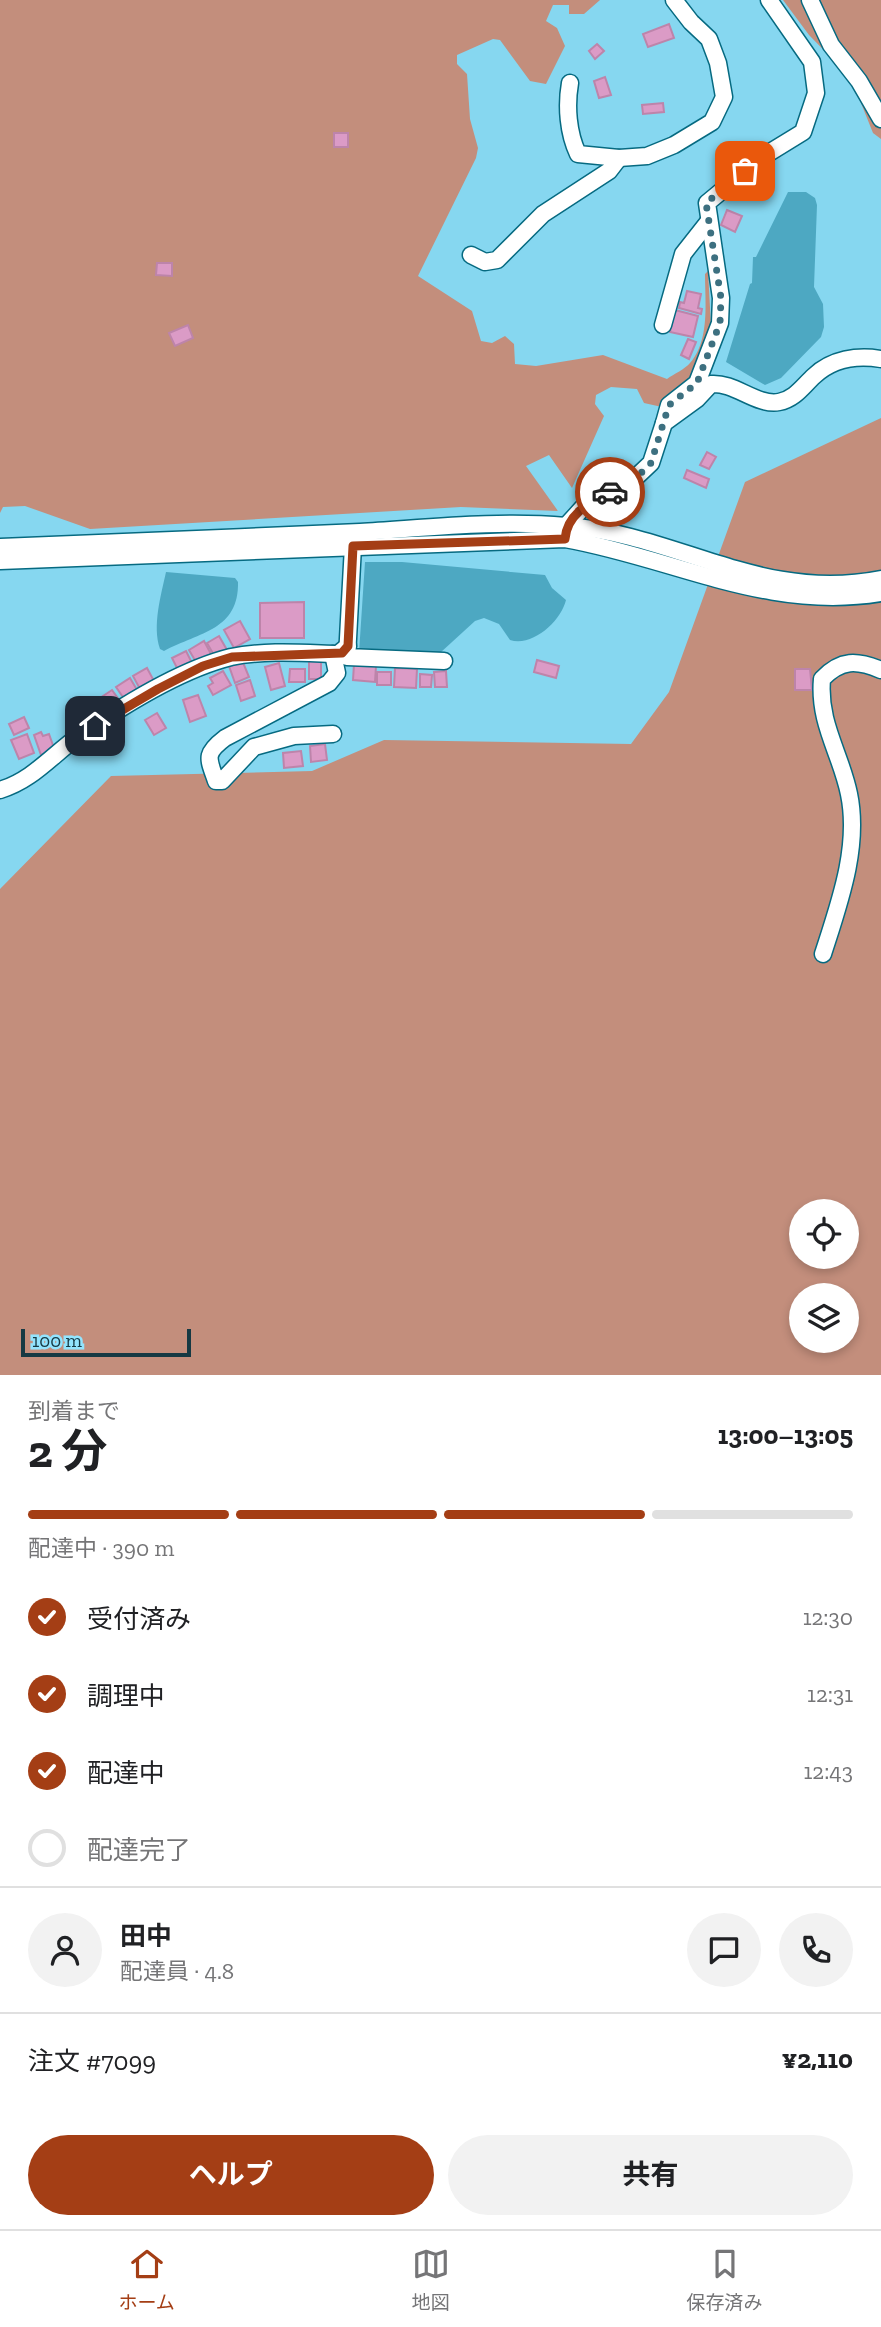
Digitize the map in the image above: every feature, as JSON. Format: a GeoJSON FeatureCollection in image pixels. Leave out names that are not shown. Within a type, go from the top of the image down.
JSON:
{"type":"FeatureCollection","features":[{"type":"Feature","properties":{"kind":"street"},"geometry":{"type":"LineString","coordinates":[[570,83],[567,99],[573,144],[578,154],[619,158],[647,156],[674,145],[712,122],[724,97],[718,63],[709,39],[674,0]]}},
{"type":"Feature","properties":{"kind":"street"},"geometry":{"type":"LineString","coordinates":[[565,532],[586,504],[634,480],[651,463],[669,405],[697,383],[720,323],[721,298],[706,203],[764,156],[803,132],[816,93],[812,62],[769,0]]}},
{"type":"Feature","properties":{"kind":"street"},"geometry":{"type":"LineString","coordinates":[[810,0],[831,45],[859,81],[881,119]]}},
{"type":"Feature","properties":{"kind":"street"},"geometry":{"type":"LineString","coordinates":[[471,254],[485,262],[497,260],[543,214],[609,171],[619,158]]}},
{"type":"Feature","properties":{"kind":"street"},"geometry":{"type":"LineString","coordinates":[[663,325],[683,254],[709,221]]}},
{"type":"Feature","properties":{"kind":"street"},"geometry":{"type":"LineString","coordinates":[[664,423],[697,399],[711,384],[725,383],[757,398],[778,402],[794,397],[817,374],[839,361],[862,356],[881,359]]}},
{"type":"Feature","properties":{"kind":"street"},"geometry":{"type":"LineString","coordinates":[[0,548],[468,526],[630,537],[763,578],[834,584],[881,579]]}},
{"type":"Feature","properties":{"kind":"street"},"geometry":{"type":"LineString","coordinates":[[0,561],[353,546],[565,532],[759,591],[836,598],[881,593]]}},
{"type":"Feature","properties":{"kind":"street"},"geometry":{"type":"LineString","coordinates":[[353,546],[347,657],[444,661]]}},
{"type":"Feature","properties":{"kind":"street"},"geometry":{"type":"LineString","coordinates":[[0,790],[33,776],[75,739],[114,712],[203,666],[232,657],[303,652],[342,653],[348,646]]}},
{"type":"Feature","properties":{"kind":"street"},"geometry":{"type":"LineString","coordinates":[[333,654],[337,673],[329,683],[225,738],[211,748],[210,762],[216,781],[222,781],[254,747],[294,736],[333,734]]}},
{"type":"Feature","properties":{"kind":"street"},"geometry":{"type":"LineString","coordinates":[[823,954],[850,855],[851,818],[849,794],[828,735],[821,692],[822,679],[845,662],[862,662],[881,670]]}},
{"type":"Feature","properties":{"kind":"shaded area"},"geometry":{"type":"Polygon","coordinates":[[[0,0],[600,0],[584,14],[569,14],[569,5],[553,5],[546,21],[557,28],[565,46],[546,84],[530,81],[500,40],[493,39],[457,55],[457,64],[467,74],[470,119],[478,148],[476,158],[418,276],[472,311],[481,341],[492,343],[505,336],[514,344],[515,364],[536,366],[603,355],[667,379],[690,363],[701,343],[706,308],[705,274],[708,271],[711,326],[694,372],[662,407],[644,403],[637,389],[611,387],[596,395],[595,404],[604,416],[572,488],[549,455],[526,466],[558,511],[461,507],[90,529],[25,506],[3,507],[0,513],[0,0]]]}},
{"type":"Feature","properties":{"kind":"shaded area"},"geometry":{"type":"Polygon","coordinates":[[[783,0],[881,0],[881,139],[873,133],[851,78],[809,35],[783,0]]]}},
{"type":"Feature","properties":{"kind":"shaded area"},"geometry":{"type":"Polygon","coordinates":[[[881,418],[881,1375],[0,1375],[0,889],[111,776],[312,771],[384,740],[631,744],[669,692],[745,482],[881,418]]]}},
{"type":"Feature","properties":{"kind":"water"},"geometry":{"type":"Polygon","coordinates":[[[788,192],[806,192],[815,198],[817,205],[814,287],[823,304],[824,327],[821,337],[781,378],[765,385],[726,362],[752,283],[753,257],[756,257],[788,192]]]}},
{"type":"Feature","properties":{"kind":"water"},"geometry":{"type":"Polygon","coordinates":[[[365,562],[402,562],[545,575],[552,588],[566,600],[552,624],[528,640],[510,640],[499,624],[484,618],[475,621],[440,653],[359,653],[365,562]]]}},
{"type":"Feature","properties":{"kind":"water"},"geometry":{"type":"Polygon","coordinates":[[[166,572],[235,578],[238,582],[237,598],[225,620],[164,651],[160,649],[157,621],[166,572]]]}},
{"type":"Feature","properties":{"kind":"building"},"geometry":{"type":"Polygon","coordinates":[[[669,24],[674,38],[648,47],[643,34],[669,24]]]}},
{"type":"Feature","properties":{"kind":"building"},"geometry":{"type":"Polygon","coordinates":[[[597,44],[604,51],[595,59],[589,51],[597,44]]]}},
{"type":"Feature","properties":{"kind":"building"},"geometry":{"type":"Polygon","coordinates":[[[605,77],[611,95],[599,98],[594,81],[605,77]]]}},
{"type":"Feature","properties":{"kind":"building"},"geometry":{"type":"Polygon","coordinates":[[[663,103],[664,112],[643,114],[642,105],[663,103]]]}},
{"type":"Feature","properties":{"kind":"building"},"geometry":{"type":"Polygon","coordinates":[[[334,133],[348,133],[348,147],[334,147],[334,133]]]}},
{"type":"Feature","properties":{"kind":"building"},"geometry":{"type":"Polygon","coordinates":[[[727,210],[742,216],[735,232],[721,225],[727,210]]]}},
{"type":"Feature","properties":{"kind":"building"},"geometry":{"type":"Polygon","coordinates":[[[157,263],[172,263],[172,276],[156,275],[157,263]]]}},
{"type":"Feature","properties":{"kind":"building"},"geometry":{"type":"Polygon","coordinates":[[[687,291],[701,294],[698,308],[702,309],[701,314],[679,308],[680,302],[684,303],[687,291]]]}},
{"type":"Feature","properties":{"kind":"building"},"geometry":{"type":"Polygon","coordinates":[[[675,310],[698,316],[693,337],[670,332],[675,310]]]}},
{"type":"Feature","properties":{"kind":"building"},"geometry":{"type":"Polygon","coordinates":[[[188,325],[193,338],[175,346],[169,333],[188,325]]]}},
{"type":"Feature","properties":{"kind":"building"},"geometry":{"type":"Polygon","coordinates":[[[688,339],[696,342],[689,359],[681,355],[688,339]]]}},
{"type":"Feature","properties":{"kind":"building"},"geometry":{"type":"Polygon","coordinates":[[[707,452],[716,457],[709,469],[700,465],[707,452]]]}},
{"type":"Feature","properties":{"kind":"building"},"geometry":{"type":"Polygon","coordinates":[[[609,463],[614,472],[604,477],[599,468],[609,463]]]}},
{"type":"Feature","properties":{"kind":"building"},"geometry":{"type":"Polygon","coordinates":[[[687,470],[709,479],[706,488],[684,478],[687,470]]]}},
{"type":"Feature","properties":{"kind":"building"},"geometry":{"type":"Polygon","coordinates":[[[304,602],[304,638],[260,638],[260,603],[304,602]]]}},
{"type":"Feature","properties":{"kind":"building"},"geometry":{"type":"Polygon","coordinates":[[[240,621],[250,639],[234,648],[224,630],[240,621]]]}},
{"type":"Feature","properties":{"kind":"building"},"geometry":{"type":"Polygon","coordinates":[[[219,636],[227,650],[215,657],[207,643],[219,636]]]}},
{"type":"Feature","properties":{"kind":"building"},"geometry":{"type":"Polygon","coordinates":[[[204,641],[211,654],[196,662],[189,650],[204,641]]]}},
{"type":"Feature","properties":{"kind":"building"},"geometry":{"type":"Polygon","coordinates":[[[186,651],[193,665],[179,672],[172,658],[186,651]]]}},
{"type":"Feature","properties":{"kind":"building"},"geometry":{"type":"Polygon","coordinates":[[[309,659],[321,659],[321,679],[309,679],[309,659]]]}},
{"type":"Feature","properties":{"kind":"building"},"geometry":{"type":"Polygon","coordinates":[[[242,660],[249,677],[235,683],[229,666],[242,660]]]}},
{"type":"Feature","properties":{"kind":"building"},"geometry":{"type":"Polygon","coordinates":[[[537,660],[559,666],[556,678],[534,672],[537,660]]]}},
{"type":"Feature","properties":{"kind":"building"},"geometry":{"type":"Polygon","coordinates":[[[279,663],[285,686],[271,690],[265,667],[279,663]]]}},
{"type":"Feature","properties":{"kind":"building"},"geometry":{"type":"Polygon","coordinates":[[[354,664],[376,666],[375,682],[353,680],[354,664]]]}},
{"type":"Feature","properties":{"kind":"building"},"geometry":{"type":"Polygon","coordinates":[[[147,668],[154,681],[140,689],[133,676],[147,668]]]}},
{"type":"Feature","properties":{"kind":"building"},"geometry":{"type":"Polygon","coordinates":[[[395,668],[417,669],[416,688],[394,687],[395,668]]]}},
{"type":"Feature","properties":{"kind":"building"},"geometry":{"type":"Polygon","coordinates":[[[290,669],[305,669],[305,682],[289,682],[290,669]]]}},
{"type":"Feature","properties":{"kind":"building"},"geometry":{"type":"Polygon","coordinates":[[[795,669],[810,669],[812,690],[795,690],[795,669]]]}},
{"type":"Feature","properties":{"kind":"building"},"geometry":{"type":"Polygon","coordinates":[[[223,671],[231,685],[213,695],[208,686],[213,683],[210,678],[223,671]]]}},
{"type":"Feature","properties":{"kind":"building"},"geometry":{"type":"Polygon","coordinates":[[[446,671],[447,687],[435,687],[434,672],[446,671]]]}},
{"type":"Feature","properties":{"kind":"building"},"geometry":{"type":"Polygon","coordinates":[[[377,672],[391,672],[391,685],[377,685],[377,672]]]}},
{"type":"Feature","properties":{"kind":"building"},"geometry":{"type":"Polygon","coordinates":[[[420,674],[432,675],[431,687],[420,687],[420,674]]]}},
{"type":"Feature","properties":{"kind":"building"},"geometry":{"type":"Polygon","coordinates":[[[130,678],[140,695],[127,703],[116,687],[130,678]]]}},
{"type":"Feature","properties":{"kind":"building"},"geometry":{"type":"Polygon","coordinates":[[[250,680],[255,696],[241,701],[236,685],[250,680]]]}},
{"type":"Feature","properties":{"kind":"building"},"geometry":{"type":"Polygon","coordinates":[[[112,690],[122,704],[110,713],[100,698],[112,690]]]}},
{"type":"Feature","properties":{"kind":"building"},"geometry":{"type":"Polygon","coordinates":[[[198,695],[206,716],[190,722],[183,700],[198,695]]]}},
{"type":"Feature","properties":{"kind":"building"},"geometry":{"type":"Polygon","coordinates":[[[98,703],[107,715],[95,723],[87,710],[98,703]]]}},
{"type":"Feature","properties":{"kind":"building"},"geometry":{"type":"Polygon","coordinates":[[[157,713],[166,728],[154,735],[145,720],[157,713]]]}},
{"type":"Feature","properties":{"kind":"building"},"geometry":{"type":"Polygon","coordinates":[[[24,717],[29,728],[14,735],[9,724],[24,717]]]}},
{"type":"Feature","properties":{"kind":"building"},"geometry":{"type":"Polygon","coordinates":[[[41,732],[43,736],[49,734],[55,751],[41,755],[34,735],[41,732]]]}},
{"type":"Feature","properties":{"kind":"building"},"geometry":{"type":"Polygon","coordinates":[[[27,734],[34,753],[19,759],[11,740],[27,734]]]}},
{"type":"Feature","properties":{"kind":"building"},"geometry":{"type":"Polygon","coordinates":[[[325,744],[327,760],[311,762],[310,746],[325,744]]]}},
{"type":"Feature","properties":{"kind":"building"},"geometry":{"type":"Polygon","coordinates":[[[301,751],[303,766],[284,768],[283,753],[301,751]]]}},
{"type":"Feature","properties":{"kind":"way so far"},"geometry":{"type":"LineString","coordinates":[[610,492],[634,480],[651,463],[669,405],[697,383],[720,323],[721,298],[706,203],[745,171]]}},
{"type":"Feature","properties":{"kind":"route"},"geometry":{"type":"LineString","coordinates":[[95,726],[114,712],[203,666],[232,657],[303,652],[342,653],[348,646],[353,546],[565,539],[566,526],[586,504],[610,492]]}}]}
